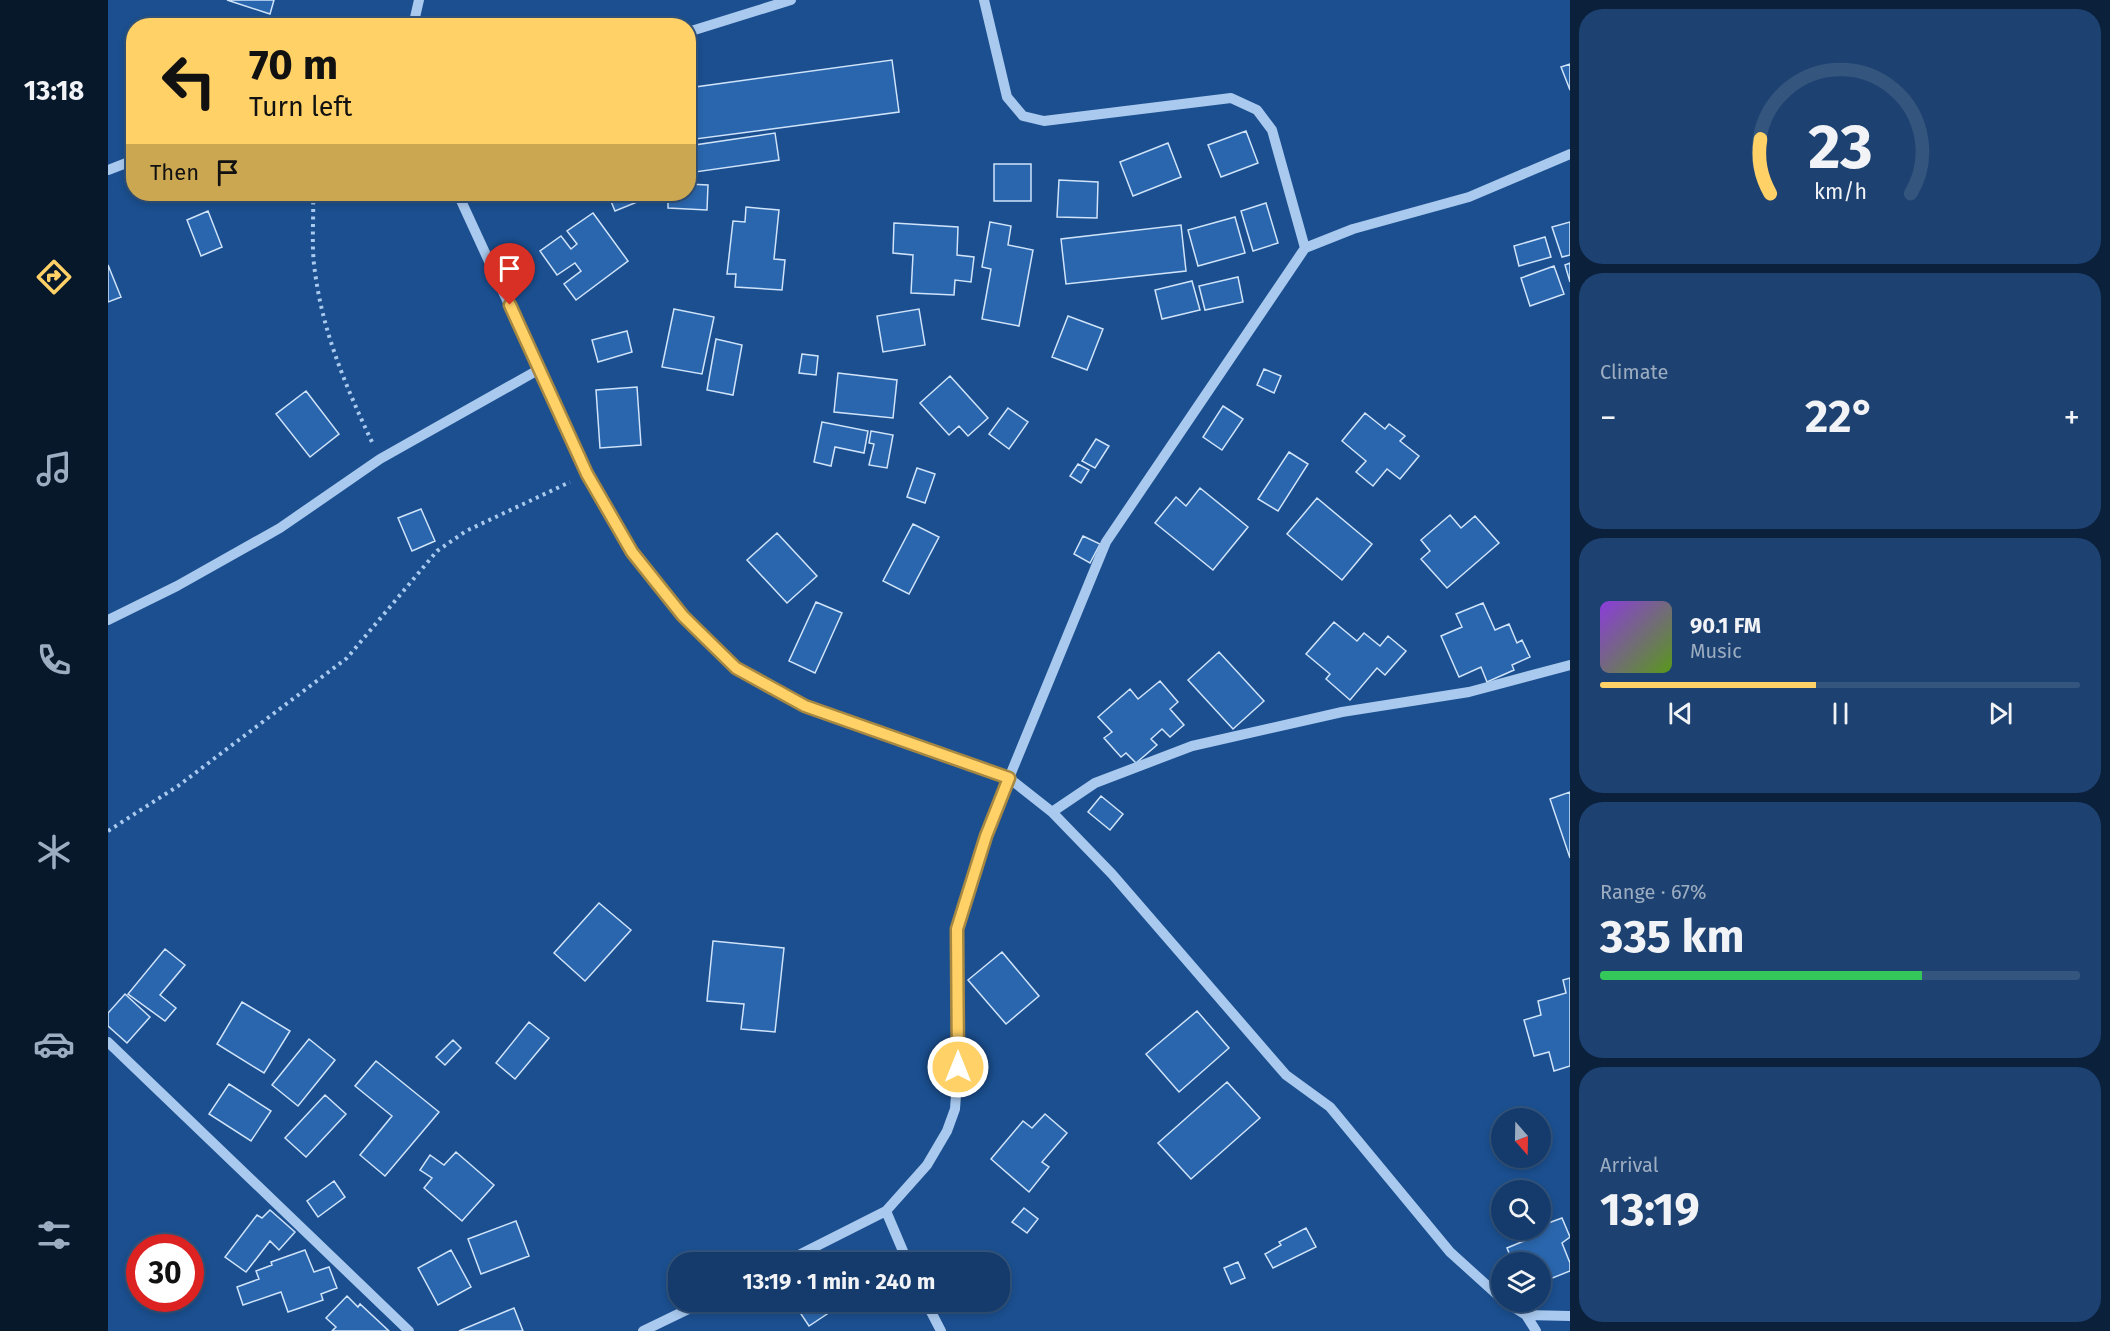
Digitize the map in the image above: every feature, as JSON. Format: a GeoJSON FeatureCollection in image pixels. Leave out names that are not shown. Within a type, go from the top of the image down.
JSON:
{"type":"FeatureCollection","features":[{"type":"Feature","properties":{"kind":"street"},"geometry":{"type":"LineString","coordinates":[[415,18],[419,0]]}},
{"type":"Feature","properties":{"kind":"street"},"geometry":{"type":"LineString","coordinates":[[696,30],[791,0]]}},
{"type":"Feature","properties":{"kind":"street"},"geometry":{"type":"LineString","coordinates":[[984,0],[1007,97],[1023,116],[1044,121],[1231,98],[1257,110],[1272,130],[1305,248]]}},
{"type":"Feature","properties":{"kind":"street"},"geometry":{"type":"LineString","coordinates":[[804,1252],[886,1210],[927,1165],[947,1131],[955,1109],[958,1067],[957,929],[986,836],[1009,778],[1106,542],[1305,248],[1353,229],[1469,197],[1570,154]]}},
{"type":"Feature","properties":{"kind":"street"},"geometry":{"type":"LineString","coordinates":[[108,170],[126,163]]}},
{"type":"Feature","properties":{"kind":"street"},"geometry":{"type":"LineString","coordinates":[[461,201],[587,474],[632,552],[683,616],[736,668],[805,706],[1009,778],[1052,812],[1112,874],[1286,1075],[1330,1107],[1450,1252],[1491,1289]]}},
{"type":"Feature","properties":{"kind":"street"},"geometry":{"type":"LineString","coordinates":[[108,620],[177,586],[280,528],[380,459],[538,369]]}},
{"type":"Feature","properties":{"kind":"street"},"geometry":{"type":"LineString","coordinates":[[1052,812],[1095,783],[1192,746],[1342,712],[1469,692],[1570,665]]}},
{"type":"Feature","properties":{"kind":"street"},"geometry":{"type":"LineString","coordinates":[[108,1042],[409,1331]]}},
{"type":"Feature","properties":{"kind":"street"},"geometry":{"type":"LineString","coordinates":[[886,1210],[903,1252]]}},
{"type":"Feature","properties":{"kind":"street"},"geometry":{"type":"LineString","coordinates":[[643,1331],[682,1312]]}},
{"type":"Feature","properties":{"kind":"street"},"geometry":{"type":"LineString","coordinates":[[931,1312],[941,1331]]}},
{"type":"Feature","properties":{"kind":"street"},"geometry":{"type":"LineString","coordinates":[[1521,1312],[1526,1315],[1536,1331]]}},
{"type":"Feature","properties":{"kind":"street"},"geometry":{"type":"LineString","coordinates":[[1526,1315],[1570,1316]]}},
{"type":"Feature","properties":{"kind":"path"},"geometry":{"type":"LineString","coordinates":[[314,201],[314,270],[334,356],[380,459]]}},
{"type":"Feature","properties":{"kind":"path"},"geometry":{"type":"LineString","coordinates":[[108,831],[178,786],[347,658],[437,551],[466,531],[587,474]]}},
{"type":"Feature","properties":{"kind":"building"},"geometry":{"type":"Polygon","coordinates":[[[227,0],[274,0],[270,14],[227,0]]]}},
{"type":"Feature","properties":{"kind":"building"},"geometry":{"type":"Polygon","coordinates":[[[892,60],[899,112],[696,139],[696,87],[892,60]]]}},
{"type":"Feature","properties":{"kind":"building"},"geometry":{"type":"Polygon","coordinates":[[[1570,64],[1570,90],[1561,67],[1570,64]]]}},
{"type":"Feature","properties":{"kind":"building"},"geometry":{"type":"Polygon","coordinates":[[[1246,131],[1258,163],[1221,177],[1208,145],[1246,131]]]}},
{"type":"Feature","properties":{"kind":"building"},"geometry":{"type":"Polygon","coordinates":[[[775,133],[779,160],[696,172],[696,145],[775,133]]]}},
{"type":"Feature","properties":{"kind":"building"},"geometry":{"type":"Polygon","coordinates":[[[1168,143],[1181,177],[1133,196],[1120,162],[1168,143]]]}},
{"type":"Feature","properties":{"kind":"building"},"geometry":{"type":"Polygon","coordinates":[[[994,164],[1031,164],[1031,201],[994,201],[994,164]]]}},
{"type":"Feature","properties":{"kind":"building"},"geometry":{"type":"Polygon","coordinates":[[[1059,180],[1098,182],[1097,218],[1057,217],[1059,180]]]}},
{"type":"Feature","properties":{"kind":"building"},"geometry":{"type":"Polygon","coordinates":[[[696,184],[708,185],[707,210],[668,208],[668,201],[696,201],[696,184]]]}},
{"type":"Feature","properties":{"kind":"building"},"geometry":{"type":"Polygon","coordinates":[[[611,201],[637,201],[637,202],[615,211],[611,201]]]}},
{"type":"Feature","properties":{"kind":"building"},"geometry":{"type":"Polygon","coordinates":[[[1266,203],[1278,243],[1253,251],[1241,211],[1266,203]]]}},
{"type":"Feature","properties":{"kind":"building"},"geometry":{"type":"Polygon","coordinates":[[[746,207],[779,210],[774,259],[785,260],[782,290],[735,287],[736,274],[727,274],[733,221],[745,222],[746,207]]]}},
{"type":"Feature","properties":{"kind":"building"},"geometry":{"type":"Polygon","coordinates":[[[208,211],[222,247],[201,256],[187,220],[208,211]]]}},
{"type":"Feature","properties":{"kind":"building"},"geometry":{"type":"Polygon","coordinates":[[[593,213],[628,261],[576,300],[564,284],[581,271],[575,263],[557,275],[540,251],[561,236],[571,249],[577,244],[567,231],[593,213]]]}},
{"type":"Feature","properties":{"kind":"building"},"geometry":{"type":"Polygon","coordinates":[[[1235,217],[1245,253],[1198,266],[1188,230],[1235,217]]]}},
{"type":"Feature","properties":{"kind":"building"},"geometry":{"type":"Polygon","coordinates":[[[990,222],[1011,226],[1008,245],[1033,250],[1019,326],[982,319],[991,269],[982,267],[990,222]]]}},
{"type":"Feature","properties":{"kind":"building"},"geometry":{"type":"Polygon","coordinates":[[[1570,222],[1570,255],[1562,257],[1552,227],[1570,222]]]}},
{"type":"Feature","properties":{"kind":"building"},"geometry":{"type":"Polygon","coordinates":[[[894,223],[958,227],[957,255],[974,257],[971,282],[955,280],[954,295],[911,293],[913,255],[893,253],[894,223]]]}},
{"type":"Feature","properties":{"kind":"building"},"geometry":{"type":"Polygon","coordinates":[[[1181,225],[1186,271],[1066,284],[1061,239],[1181,225]]]}},
{"type":"Feature","properties":{"kind":"building"},"geometry":{"type":"Polygon","coordinates":[[[1545,237],[1551,257],[1519,266],[1514,246],[1545,237]]]}},
{"type":"Feature","properties":{"kind":"building"},"geometry":{"type":"Polygon","coordinates":[[[1570,263],[1570,282],[1565,265],[1570,263]]]}},
{"type":"Feature","properties":{"kind":"building"},"geometry":{"type":"Polygon","coordinates":[[[108,265],[121,297],[108,302],[108,265]]]}},
{"type":"Feature","properties":{"kind":"building"},"geometry":{"type":"Polygon","coordinates":[[[1554,266],[1564,294],[1530,306],[1521,278],[1554,266]]]}},
{"type":"Feature","properties":{"kind":"building"},"geometry":{"type":"Polygon","coordinates":[[[1238,277],[1243,302],[1205,310],[1199,286],[1238,277]]]}},
{"type":"Feature","properties":{"kind":"building"},"geometry":{"type":"Polygon","coordinates":[[[1192,281],[1200,310],[1162,319],[1155,290],[1192,281]]]}},
{"type":"Feature","properties":{"kind":"building"},"geometry":{"type":"Polygon","coordinates":[[[674,309],[714,317],[702,374],[662,367],[674,309]]]}},
{"type":"Feature","properties":{"kind":"building"},"geometry":{"type":"Polygon","coordinates":[[[919,309],[925,345],[883,352],[877,316],[919,309]]]}},
{"type":"Feature","properties":{"kind":"building"},"geometry":{"type":"Polygon","coordinates":[[[1068,316],[1103,329],[1087,370],[1052,357],[1068,316]]]}},
{"type":"Feature","properties":{"kind":"building"},"geometry":{"type":"Polygon","coordinates":[[[627,331],[632,352],[598,362],[592,340],[627,331]]]}},
{"type":"Feature","properties":{"kind":"building"},"geometry":{"type":"Polygon","coordinates":[[[716,339],[742,345],[733,395],[707,390],[716,339]]]}},
{"type":"Feature","properties":{"kind":"building"},"geometry":{"type":"Polygon","coordinates":[[[802,354],[818,356],[816,375],[799,373],[802,354]]]}},
{"type":"Feature","properties":{"kind":"building"},"geometry":{"type":"Polygon","coordinates":[[[1264,369],[1281,376],[1274,393],[1257,385],[1264,369]]]}},
{"type":"Feature","properties":{"kind":"building"},"geometry":{"type":"Polygon","coordinates":[[[838,373],[897,380],[893,418],[834,412],[838,373]]]}},
{"type":"Feature","properties":{"kind":"building"},"geometry":{"type":"Polygon","coordinates":[[[950,376],[988,418],[968,436],[959,426],[949,435],[920,403],[950,376]]]}},
{"type":"Feature","properties":{"kind":"building"},"geometry":{"type":"Polygon","coordinates":[[[637,387],[641,445],[600,448],[596,390],[637,387]]]}},
{"type":"Feature","properties":{"kind":"building"},"geometry":{"type":"Polygon","coordinates":[[[306,391],[339,434],[310,457],[276,414],[306,391]]]}},
{"type":"Feature","properties":{"kind":"building"},"geometry":{"type":"Polygon","coordinates":[[[1223,406],[1243,419],[1222,450],[1203,437],[1223,406]]]}},
{"type":"Feature","properties":{"kind":"building"},"geometry":{"type":"Polygon","coordinates":[[[1008,408],[1028,422],[1009,449],[989,434],[1008,408]]]}},
{"type":"Feature","properties":{"kind":"building"},"geometry":{"type":"Polygon","coordinates":[[[1365,413],[1385,429],[1389,424],[1405,436],[1400,441],[1419,456],[1400,479],[1387,469],[1373,486],[1356,472],[1366,461],[1342,441],[1365,413]]]}},
{"type":"Feature","properties":{"kind":"building"},"geometry":{"type":"Polygon","coordinates":[[[822,422],[868,431],[864,453],[835,447],[831,466],[814,462],[822,422]]]}},
{"type":"Feature","properties":{"kind":"building"},"geometry":{"type":"Polygon","coordinates":[[[871,431],[893,435],[887,468],[869,465],[874,444],[869,443],[871,431]]]}},
{"type":"Feature","properties":{"kind":"building"},"geometry":{"type":"Polygon","coordinates":[[[1096,439],[1109,446],[1095,468],[1082,461],[1096,439]]]}},
{"type":"Feature","properties":{"kind":"building"},"geometry":{"type":"Polygon","coordinates":[[[1289,452],[1308,464],[1278,511],[1258,499],[1289,452]]]}},
{"type":"Feature","properties":{"kind":"building"},"geometry":{"type":"Polygon","coordinates":[[[1078,464],[1089,470],[1081,483],[1070,476],[1078,464]]]}},
{"type":"Feature","properties":{"kind":"building"},"geometry":{"type":"Polygon","coordinates":[[[917,468],[935,474],[925,503],[907,497],[917,468]]]}},
{"type":"Feature","properties":{"kind":"building"},"geometry":{"type":"Polygon","coordinates":[[[1200,488],[1248,527],[1213,570],[1155,523],[1176,497],[1186,506],[1200,488]]]}},
{"type":"Feature","properties":{"kind":"building"},"geometry":{"type":"Polygon","coordinates":[[[1317,498],[1372,544],[1342,580],[1287,534],[1317,498]]]}},
{"type":"Feature","properties":{"kind":"building"},"geometry":{"type":"Polygon","coordinates":[[[421,509],[435,541],[412,551],[398,518],[421,509]]]}},
{"type":"Feature","properties":{"kind":"building"},"geometry":{"type":"Polygon","coordinates":[[[1450,515],[1461,528],[1475,516],[1499,543],[1447,588],[1421,559],[1430,551],[1421,540],[1450,515]]]}},
{"type":"Feature","properties":{"kind":"building"},"geometry":{"type":"Polygon","coordinates":[[[913,524],[939,537],[909,594],[883,581],[913,524]]]}},
{"type":"Feature","properties":{"kind":"building"},"geometry":{"type":"Polygon","coordinates":[[[777,533],[817,576],[787,603],[747,560],[777,533]]]}},
{"type":"Feature","properties":{"kind":"building"},"geometry":{"type":"Polygon","coordinates":[[[1083,536],[1100,544],[1090,563],[1074,554],[1083,536]]]}},
{"type":"Feature","properties":{"kind":"building"},"geometry":{"type":"Polygon","coordinates":[[[816,602],[842,613],[815,673],[789,661],[816,602]]]}},
{"type":"Feature","properties":{"kind":"building"},"geometry":{"type":"Polygon","coordinates":[[[1483,603],[1495,630],[1509,624],[1517,643],[1522,640],[1530,657],[1512,665],[1514,670],[1487,682],[1481,667],[1459,677],[1441,636],[1462,627],[1456,614],[1483,603]]]}},
{"type":"Feature","properties":{"kind":"building"},"geometry":{"type":"Polygon","coordinates":[[[1334,622],[1357,641],[1364,633],[1380,646],[1388,636],[1406,651],[1385,675],[1377,668],[1350,700],[1326,679],[1330,674],[1306,654],[1334,622]]]}},
{"type":"Feature","properties":{"kind":"building"},"geometry":{"type":"Polygon","coordinates":[[[1219,652],[1264,701],[1233,729],[1188,680],[1219,652]]]}},
{"type":"Feature","properties":{"kind":"building"},"geometry":{"type":"Polygon","coordinates":[[[1160,681],[1178,702],[1170,709],[1184,725],[1170,737],[1162,729],[1151,739],[1157,745],[1136,763],[1126,753],[1121,757],[1104,738],[1112,732],[1098,717],[1130,689],[1138,699],[1160,681]]]}},
{"type":"Feature","properties":{"kind":"building"},"geometry":{"type":"Polygon","coordinates":[[[1570,792],[1570,858],[1550,799],[1570,792]]]}},
{"type":"Feature","properties":{"kind":"building"},"geometry":{"type":"Polygon","coordinates":[[[1101,796],[1123,814],[1110,830],[1088,812],[1101,796]]]}},
{"type":"Feature","properties":{"kind":"building"},"geometry":{"type":"Polygon","coordinates":[[[599,903],[631,930],[585,981],[554,953],[599,903]]]}},
{"type":"Feature","properties":{"kind":"building"},"geometry":{"type":"Polygon","coordinates":[[[713,941],[784,948],[775,1032],[741,1029],[744,1004],[707,1001],[713,941]]]}},
{"type":"Feature","properties":{"kind":"building"},"geometry":{"type":"Polygon","coordinates":[[[165,949],[185,965],[160,995],[176,1008],[165,1021],[128,994],[165,949]]]}},
{"type":"Feature","properties":{"kind":"building"},"geometry":{"type":"Polygon","coordinates":[[[1002,952],[1039,996],[1006,1024],[968,980],[1002,952]]]}},
{"type":"Feature","properties":{"kind":"building"},"geometry":{"type":"Polygon","coordinates":[[[1570,978],[1570,1066],[1554,1071],[1549,1052],[1534,1056],[1524,1020],[1541,1015],[1538,1001],[1566,993],[1563,980],[1570,978]]]}},
{"type":"Feature","properties":{"kind":"building"},"geometry":{"type":"Polygon","coordinates":[[[125,994],[150,1017],[127,1043],[108,1026],[108,1013],[125,994]]]}},
{"type":"Feature","properties":{"kind":"building"},"geometry":{"type":"Polygon","coordinates":[[[242,1002],[290,1031],[264,1073],[217,1044],[242,1002]]]}},
{"type":"Feature","properties":{"kind":"building"},"geometry":{"type":"Polygon","coordinates":[[[1197,1011],[1229,1048],[1179,1092],[1146,1054],[1197,1011]]]}},
{"type":"Feature","properties":{"kind":"building"},"geometry":{"type":"Polygon","coordinates":[[[529,1022],[549,1038],[515,1079],[496,1063],[529,1022]]]}},
{"type":"Feature","properties":{"kind":"building"},"geometry":{"type":"Polygon","coordinates":[[[309,1039],[335,1060],[298,1106],[272,1085],[309,1039]]]}},
{"type":"Feature","properties":{"kind":"building"},"geometry":{"type":"Polygon","coordinates":[[[453,1040],[461,1048],[445,1065],[436,1057],[453,1040]]]}},
{"type":"Feature","properties":{"kind":"building"},"geometry":{"type":"Polygon","coordinates":[[[376,1061],[439,1112],[385,1176],[360,1155],[392,1116],[355,1086],[376,1061]]]}},
{"type":"Feature","properties":{"kind":"building"},"geometry":{"type":"Polygon","coordinates":[[[1227,1082],[1260,1118],[1191,1179],[1158,1143],[1227,1082]]]}},
{"type":"Feature","properties":{"kind":"building"},"geometry":{"type":"Polygon","coordinates":[[[229,1084],[271,1111],[251,1141],[209,1114],[229,1084]]]}},
{"type":"Feature","properties":{"kind":"building"},"geometry":{"type":"Polygon","coordinates":[[[325,1095],[346,1114],[306,1157],[285,1138],[325,1095]]]}},
{"type":"Feature","properties":{"kind":"building"},"geometry":{"type":"Polygon","coordinates":[[[1045,1114],[1067,1133],[1042,1162],[1049,1167],[1029,1192],[991,1159],[1023,1121],[1032,1128],[1045,1114]]]}},
{"type":"Feature","properties":{"kind":"building"},"geometry":{"type":"Polygon","coordinates":[[[456,1152],[494,1185],[462,1221],[424,1188],[432,1178],[420,1170],[430,1155],[444,1165],[456,1152]]]}},
{"type":"Feature","properties":{"kind":"building"},"geometry":{"type":"Polygon","coordinates":[[[334,1181],[345,1197],[318,1217],[307,1201],[334,1181]]]}},
{"type":"Feature","properties":{"kind":"building"},"geometry":{"type":"Polygon","coordinates":[[[1024,1208],[1038,1219],[1027,1233],[1012,1222],[1024,1208]]]}},
{"type":"Feature","properties":{"kind":"building"},"geometry":{"type":"Polygon","coordinates":[[[270,1210],[295,1232],[279,1250],[270,1241],[246,1272],[225,1257],[257,1215],[262,1218],[270,1210]]]}},
{"type":"Feature","properties":{"kind":"building"},"geometry":{"type":"Polygon","coordinates":[[[1562,1218],[1570,1237],[1562,1243],[1570,1263],[1570,1271],[1551,1279],[1551,1252],[1509,1252],[1507,1248],[1526,1240],[1551,1240],[1551,1222],[1562,1218]]]}},
{"type":"Feature","properties":{"kind":"building"},"geometry":{"type":"Polygon","coordinates":[[[516,1221],[529,1256],[481,1274],[468,1239],[516,1221]]]}},
{"type":"Feature","properties":{"kind":"building"},"geometry":{"type":"Polygon","coordinates":[[[1306,1228],[1316,1247],[1273,1268],[1265,1254],[1281,1245],[1279,1242],[1306,1228]]]}},
{"type":"Feature","properties":{"kind":"building"},"geometry":{"type":"Polygon","coordinates":[[[305,1250],[314,1272],[329,1267],[337,1288],[321,1294],[323,1300],[288,1312],[281,1292],[243,1305],[237,1287],[259,1279],[256,1271],[272,1265],[271,1262],[305,1250]]]}},
{"type":"Feature","properties":{"kind":"building"},"geometry":{"type":"Polygon","coordinates":[[[451,1250],[471,1287],[438,1305],[418,1268],[451,1250]]]}},
{"type":"Feature","properties":{"kind":"building"},"geometry":{"type":"Polygon","coordinates":[[[1238,1262],[1245,1278],[1231,1284],[1224,1268],[1238,1262]]]}},
{"type":"Feature","properties":{"kind":"building"},"geometry":{"type":"Polygon","coordinates":[[[347,1296],[358,1307],[360,1304],[389,1331],[332,1331],[336,1327],[326,1318],[347,1296]]]}},
{"type":"Feature","properties":{"kind":"building"},"geometry":{"type":"Polygon","coordinates":[[[514,1308],[523,1331],[459,1331],[514,1308]]]}},
{"type":"Feature","properties":{"kind":"building"},"geometry":{"type":"Polygon","coordinates":[[[800,1312],[830,1312],[809,1326],[800,1312]]]}},
{"type":"Feature","properties":{"kind":"route"},"geometry":{"type":"LineString","coordinates":[[510,305],[587,474],[632,552],[683,616],[736,668],[805,706],[1009,778],[986,836],[957,929],[958,1067]]}}]}
